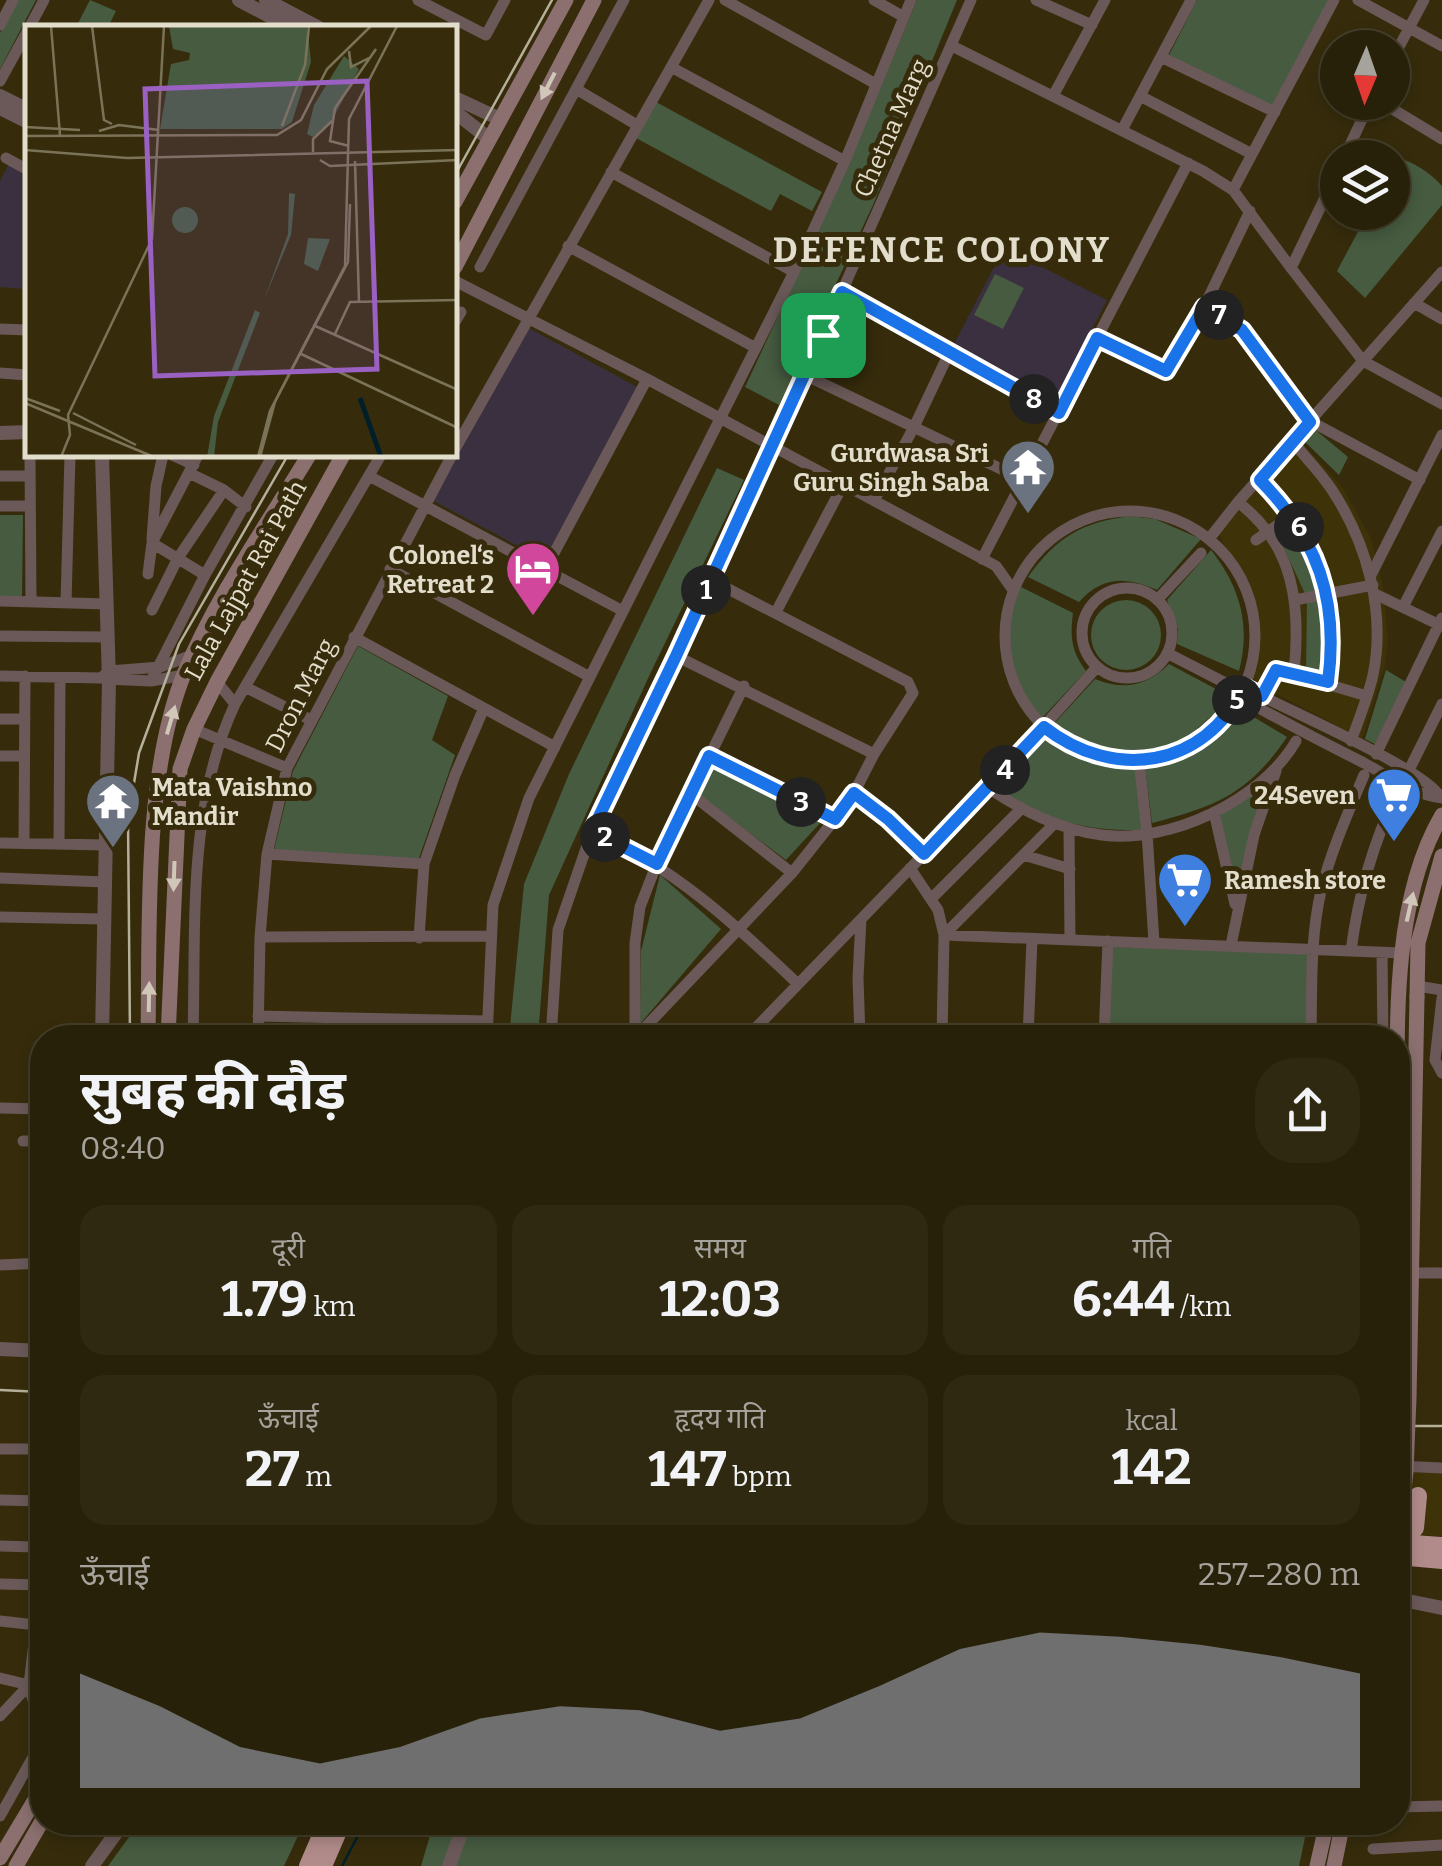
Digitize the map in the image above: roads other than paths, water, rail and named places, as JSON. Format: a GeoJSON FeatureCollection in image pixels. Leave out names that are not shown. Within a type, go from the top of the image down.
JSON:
{"type":"FeatureCollection","features":[{"type":"Feature","properties":{"kind":"highway"},"geometry":{"type":"LineString","coordinates":[[1414,1528],[1418,1496]]}},
{"type":"Feature","properties":{"kind":"highway"},"geometry":{"type":"LineString","coordinates":[[1410,1543],[1442,1546]]}},
{"type":"Feature","properties":{"kind":"highway"},"geometry":{"type":"LineString","coordinates":[[1410,1557],[1442,1560]]}},
{"type":"Feature","properties":{"kind":"highway"},"geometry":{"type":"LineString","coordinates":[[308,1866],[321,1835]]}},
{"type":"Feature","properties":{"kind":"highway"},"geometry":{"type":"LineString","coordinates":[[323,1866],[336,1835]]}},
{"type":"Feature","properties":{"kind":"main road"},"geometry":{"type":"LineString","coordinates":[[458,196],[566,0]]}},
{"type":"Feature","properties":{"kind":"main road"},"geometry":{"type":"LineString","coordinates":[[458,261],[594,0]]}},
{"type":"Feature","properties":{"kind":"main road","name":"Lala Lajpat Rai Path"},"geometry":{"type":"LineString","coordinates":[[148,1025],[156,786],[184,675],[230,586],[307,458]]}},
{"type":"Feature","properties":{"kind":"main road","name":"Lala Lajpat Rai Path"},"geometry":{"type":"LineString","coordinates":[[168,1025],[180,768],[217,682],[340,458]]}},
{"type":"Feature","properties":{"kind":"main road"},"geometry":{"type":"LineString","coordinates":[[1410,1382],[1411,993],[1400,953],[1415,885],[1442,815]]}},
{"type":"Feature","properties":{"kind":"main road"},"geometry":{"type":"LineString","coordinates":[[1409,1025],[1418,944],[1442,856]]}},
{"type":"Feature","properties":{"kind":"main road"},"geometry":{"type":"LineString","coordinates":[[0,1858],[30,1808]]}},
{"type":"Feature","properties":{"kind":"main road"},"geometry":{"type":"LineString","coordinates":[[16,1866],[34,1835]]}},
{"type":"Feature","properties":{"kind":"main road"},"geometry":{"type":"LineString","coordinates":[[1318,1866],[1324,1835]]}},
{"type":"Feature","properties":{"kind":"main road"},"geometry":{"type":"LineString","coordinates":[[1334,1866],[1340,1835]]}},
{"type":"Feature","properties":{"kind":"street"},"geometry":{"type":"LineString","coordinates":[[0,25],[13,0]]}},
{"type":"Feature","properties":{"kind":"street"},"geometry":{"type":"LineString","coordinates":[[30,25],[44,0]]}},
{"type":"Feature","properties":{"kind":"street"},"geometry":{"type":"LineString","coordinates":[[239,0],[286,25]]}},
{"type":"Feature","properties":{"kind":"street"},"geometry":{"type":"LineString","coordinates":[[266,0],[313,25]]}},
{"type":"Feature","properties":{"kind":"street"},"geometry":{"type":"LineString","coordinates":[[418,0],[486,34],[505,0]]}},
{"type":"Feature","properties":{"kind":"street"},"geometry":{"type":"LineString","coordinates":[[480,268],[624,0]]}},
{"type":"Feature","properties":{"kind":"street","name":"Dron Marg"},"geometry":{"type":"LineString","coordinates":[[458,445],[709,0]]}},
{"type":"Feature","properties":{"kind":"street"},"geometry":{"type":"LineString","coordinates":[[725,0],[876,84]]}},
{"type":"Feature","properties":{"kind":"street"},"geometry":{"type":"LineString","coordinates":[[874,0],[904,18]]}},
{"type":"Feature","properties":{"kind":"street"},"geometry":{"type":"LineString","coordinates":[[488,1025],[493,905],[530,798],[590,677],[604,640],[624,611],[794,272],[846,161],[911,0]]}},
{"type":"Feature","properties":{"kind":"street","name":"Chetna Marg"},"geometry":{"type":"LineString","coordinates":[[552,1025],[558,930],[592,831],[806,375],[971,0]]}},
{"type":"Feature","properties":{"kind":"street"},"geometry":{"type":"LineString","coordinates":[[1036,0],[1092,24]]}},
{"type":"Feature","properties":{"kind":"street"},"geometry":{"type":"LineString","coordinates":[[1053,96],[1105,0]]}},
{"type":"Feature","properties":{"kind":"street"},"geometry":{"type":"LineString","coordinates":[[1122,130],[1191,0]]}},
{"type":"Feature","properties":{"kind":"street"},"geometry":{"type":"LineString","coordinates":[[1234,190],[1334,0]]}},
{"type":"Feature","properties":{"kind":"street"},"geometry":{"type":"LineString","coordinates":[[1358,0],[1442,46]]}},
{"type":"Feature","properties":{"kind":"street"},"geometry":{"type":"LineString","coordinates":[[1409,28],[1424,0]]}},
{"type":"Feature","properties":{"kind":"street"},"geometry":{"type":"LineString","coordinates":[[0,80],[25,34]]}},
{"type":"Feature","properties":{"kind":"street"},"geometry":{"type":"LineString","coordinates":[[952,46],[1188,163],[1234,190],[1363,361],[1442,404]]}},
{"type":"Feature","properties":{"kind":"street"},"geometry":{"type":"LineString","coordinates":[[1161,56],[1275,112]]}},
{"type":"Feature","properties":{"kind":"street"},"geometry":{"type":"LineString","coordinates":[[671,67],[846,161]]}},
{"type":"Feature","properties":{"kind":"street"},"geometry":{"type":"LineString","coordinates":[[576,89],[637,124]]}},
{"type":"Feature","properties":{"kind":"street"},"geometry":{"type":"LineString","coordinates":[[0,96],[25,108]]}},
{"type":"Feature","properties":{"kind":"street"},"geometry":{"type":"LineString","coordinates":[[1140,96],[1252,154]]}},
{"type":"Feature","properties":{"kind":"street"},"geometry":{"type":"LineString","coordinates":[[458,105],[500,119]]}},
{"type":"Feature","properties":{"kind":"street"},"geometry":{"type":"LineString","coordinates":[[458,106],[488,138]]}},
{"type":"Feature","properties":{"kind":"street"},"geometry":{"type":"LineString","coordinates":[[0,108],[25,120]]}},
{"type":"Feature","properties":{"kind":"street"},"geometry":{"type":"LineString","coordinates":[[1410,120],[1442,139]]}},
{"type":"Feature","properties":{"kind":"street"},"geometry":{"type":"LineString","coordinates":[[6,158],[25,168]]}},
{"type":"Feature","properties":{"kind":"street"},"geometry":{"type":"LineString","coordinates":[[982,559],[1188,163]]}},
{"type":"Feature","properties":{"kind":"street"},"geometry":{"type":"LineString","coordinates":[[611,172],[794,272]]}},
{"type":"Feature","properties":{"kind":"street"},"geometry":{"type":"LineString","coordinates":[[1291,268],[1320,208]]}},
{"type":"Feature","properties":{"kind":"street"},"geometry":{"type":"LineString","coordinates":[[1097,338],[1166,371],[1204,307],[1250,211]]}},
{"type":"Feature","properties":{"kind":"street"},"geometry":{"type":"LineString","coordinates":[[568,246],[756,348]]}},
{"type":"Feature","properties":{"kind":"street"},"geometry":{"type":"LineString","coordinates":[[1209,539],[1442,272]]}},
{"type":"Feature","properties":{"kind":"street"},"geometry":{"type":"LineString","coordinates":[[458,282],[844,482],[996,566],[1013,590]]}},
{"type":"Feature","properties":{"kind":"street"},"geometry":{"type":"LineString","coordinates":[[842,292],[1059,413]]}},
{"type":"Feature","properties":{"kind":"street"},"geometry":{"type":"LineString","coordinates":[[1414,303],[1442,319]]}},
{"type":"Feature","properties":{"kind":"street"},"geometry":{"type":"LineString","coordinates":[[1204,307],[1242,330],[1310,422],[1420,480]]}},
{"type":"Feature","properties":{"kind":"street"},"geometry":{"type":"LineString","coordinates":[[0,329],[25,330]]}},
{"type":"Feature","properties":{"kind":"street"},"geometry":{"type":"LineString","coordinates":[[876,500],[950,351]]}},
{"type":"Feature","properties":{"kind":"street"},"geometry":{"type":"LineString","coordinates":[[0,373],[25,375]]}},
{"type":"Feature","properties":{"kind":"street"},"geometry":{"type":"LineString","coordinates":[[806,375],[1024,480]]}},
{"type":"Feature","properties":{"kind":"street"},"geometry":{"type":"LineString","coordinates":[[545,570],[646,378]]}},
{"type":"Feature","properties":{"kind":"street"},"geometry":{"type":"LineString","coordinates":[[1373,584],[1442,435]]}},
{"type":"Feature","properties":{"kind":"street"},"geometry":{"type":"LineString","coordinates":[[1292,442],[1333,490],[1373,584],[1376,650],[1367,696],[1352,741]]}},
{"type":"Feature","properties":{"kind":"street"},"geometry":{"type":"LineString","coordinates":[[30,458],[30,602]]}},
{"type":"Feature","properties":{"kind":"street"},"geometry":{"type":"LineString","coordinates":[[66,602],[70,458]]}},
{"type":"Feature","properties":{"kind":"street"},"geometry":{"type":"LineString","coordinates":[[102,458],[108,637],[102,1025]]}},
{"type":"Feature","properties":{"kind":"street"},"geometry":{"type":"LineString","coordinates":[[148,574],[162,458]]}},
{"type":"Feature","properties":{"kind":"street"},"geometry":{"type":"LineString","coordinates":[[151,681],[271,458]]}},
{"type":"Feature","properties":{"kind":"street"},"geometry":{"type":"LineString","coordinates":[[193,1025],[198,835],[218,740],[379,458]]}},
{"type":"Feature","properties":{"kind":"street","name":"Dron Marg"},"geometry":{"type":"LineString","coordinates":[[258,1025],[267,854],[287,768],[451,458]]}},
{"type":"Feature","properties":{"kind":"street"},"geometry":{"type":"LineString","coordinates":[[152,543],[194,464],[246,507]]}},
{"type":"Feature","properties":{"kind":"street"},"geometry":{"type":"LineString","coordinates":[[0,476],[30,476]]}},
{"type":"Feature","properties":{"kind":"street"},"geometry":{"type":"LineString","coordinates":[[369,476],[624,611]]}},
{"type":"Feature","properties":{"kind":"street"},"geometry":{"type":"LineString","coordinates":[[1260,480],[1292,514],[1318,564],[1328,595],[1328,682]]}},
{"type":"Feature","properties":{"kind":"street"},"geometry":{"type":"LineString","coordinates":[[776,612],[844,482]]}},
{"type":"Feature","properties":{"kind":"street"},"geometry":{"type":"LineString","coordinates":[[156,486],[176,496]]}},
{"type":"Feature","properties":{"kind":"street"},"geometry":{"type":"LineString","coordinates":[[152,610],[178,558],[224,490]]}},
{"type":"Feature","properties":{"kind":"street"},"geometry":{"type":"LineString","coordinates":[[1238,502],[1269,530],[1295,600],[1294,672]]}},
{"type":"Feature","properties":{"kind":"street"},"geometry":{"type":"LineString","coordinates":[[0,506],[30,506]]}},
{"type":"Feature","properties":{"kind":"street"},"geometry":{"type":"LineString","coordinates":[[1147,512],[1169,518],[1209,539],[1239,575],[1251,607],[1255,642],[1240,691],[1204,736],[1173,753],[1138,760],[1098,756],[1060,740],[1044,727],[1018,693],[1008,663],[1005,632],[1013,590],[1027,564],[1060,533],[1080,522],[1112,513],[1147,512]]}},
{"type":"Feature","properties":{"kind":"street"},"geometry":{"type":"LineString","coordinates":[[1256,540],[1292,514]]}},
{"type":"Feature","properties":{"kind":"street"},"geometry":{"type":"LineString","coordinates":[[1403,607],[1442,530]]}},
{"type":"Feature","properties":{"kind":"street"},"geometry":{"type":"LineString","coordinates":[[152,543],[206,575]]}},
{"type":"Feature","properties":{"kind":"street"},"geometry":{"type":"LineString","coordinates":[[1158,600],[1201,553]]}},
{"type":"Feature","properties":{"kind":"street"},"geometry":{"type":"LineString","coordinates":[[996,566],[1027,564]]}},
{"type":"Feature","properties":{"kind":"street"},"geometry":{"type":"LineString","coordinates":[[390,568],[590,677]]}},
{"type":"Feature","properties":{"kind":"street"},"geometry":{"type":"LineString","coordinates":[[647,1025],[740,929],[835,819],[912,693],[908,682],[710,580]]}},
{"type":"Feature","properties":{"kind":"street"},"geometry":{"type":"LineString","coordinates":[[1295,600],[1373,584]]}},
{"type":"Feature","properties":{"kind":"street"},"geometry":{"type":"LineString","coordinates":[[1373,584],[1403,607],[1441,623],[1376,754]]}},
{"type":"Feature","properties":{"kind":"street"},"geometry":{"type":"LineString","coordinates":[[1120,589],[1136,590],[1158,600],[1171,625],[1168,653],[1156,668],[1140,676],[1122,678],[1097,667],[1084,648],[1082,632],[1093,603],[1120,589]]}},
{"type":"Feature","properties":{"kind":"street"},"geometry":{"type":"LineString","coordinates":[[0,601],[107,604]]}},
{"type":"Feature","properties":{"kind":"street"},"geometry":{"type":"LineString","coordinates":[[0,636],[108,637]]}},
{"type":"Feature","properties":{"kind":"street"},"geometry":{"type":"LineString","coordinates":[[354,637],[555,747]]}},
{"type":"Feature","properties":{"kind":"street"},"geometry":{"type":"LineString","coordinates":[[1168,653],[1240,691],[1399,788],[1441,798]]}},
{"type":"Feature","properties":{"kind":"street"},"geometry":{"type":"LineString","coordinates":[[0,676],[106,676],[160,668],[195,654]]}},
{"type":"Feature","properties":{"kind":"street"},"geometry":{"type":"LineString","coordinates":[[676,656],[744,686],[874,754]]}},
{"type":"Feature","properties":{"kind":"street"},"geometry":{"type":"LineString","coordinates":[[759,1025],[988,788],[1097,667]]}},
{"type":"Feature","properties":{"kind":"street"},"geometry":{"type":"LineString","coordinates":[[1262,696],[1276,670],[1294,672],[1367,696]]}},
{"type":"Feature","properties":{"kind":"street"},"geometry":{"type":"LineString","coordinates":[[106,676],[151,681],[184,675]]}},
{"type":"Feature","properties":{"kind":"street"},"geometry":{"type":"LineString","coordinates":[[24,843],[25,676]]}},
{"type":"Feature","properties":{"kind":"street"},"geometry":{"type":"LineString","coordinates":[[60,679],[60,844]]}},
{"type":"Feature","properties":{"kind":"street"},"geometry":{"type":"LineString","coordinates":[[217,682],[236,704]]}},
{"type":"Feature","properties":{"kind":"street"},"geometry":{"type":"LineString","coordinates":[[635,1025],[640,907],[744,686]]}},
{"type":"Feature","properties":{"kind":"street"},"geometry":{"type":"LineString","coordinates":[[245,687],[312,720]]}},
{"type":"Feature","properties":{"kind":"street"},"geometry":{"type":"LineString","coordinates":[[274,702],[280,688]]}},
{"type":"Feature","properties":{"kind":"street"},"geometry":{"type":"LineString","coordinates":[[1240,691],[1262,696],[1352,741],[1436,789],[1441,798]]}},
{"type":"Feature","properties":{"kind":"street"},"geometry":{"type":"LineString","coordinates":[[1351,952],[1368,870],[1399,788],[1442,704]]}},
{"type":"Feature","properties":{"kind":"street"},"geometry":{"type":"LineString","coordinates":[[418,938],[424,864],[455,775],[484,708]]}},
{"type":"Feature","properties":{"kind":"street"},"geometry":{"type":"LineString","coordinates":[[0,719],[25,720]]}},
{"type":"Feature","properties":{"kind":"street"},"geometry":{"type":"LineString","coordinates":[[194,729],[287,768]]}},
{"type":"Feature","properties":{"kind":"street"},"geometry":{"type":"LineString","coordinates":[[988,788],[1021,809],[1069,828],[1106,836],[1147,833],[1214,812],[1244,795],[1277,767],[1296,741]]}},
{"type":"Feature","properties":{"kind":"street"},"geometry":{"type":"LineString","coordinates":[[0,756],[24,756]]}},
{"type":"Feature","properties":{"kind":"street"},"geometry":{"type":"LineString","coordinates":[[709,756],[835,819]]}},
{"type":"Feature","properties":{"kind":"street"},"geometry":{"type":"LineString","coordinates":[[1138,760],[1154,942]]}},
{"type":"Feature","properties":{"kind":"street"},"geometry":{"type":"LineString","coordinates":[[1231,946],[1254,835],[1277,767]]}},
{"type":"Feature","properties":{"kind":"street"},"geometry":{"type":"LineString","coordinates":[[1311,1025],[1321,892],[1364,774]]}},
{"type":"Feature","properties":{"kind":"street"},"geometry":{"type":"LineString","coordinates":[[854,793],[924,854]]}},
{"type":"Feature","properties":{"kind":"street"},"geometry":{"type":"LineString","coordinates":[[690,794],[792,872]]}},
{"type":"Feature","properties":{"kind":"street"},"geometry":{"type":"LineString","coordinates":[[931,899],[1021,809]]}},
{"type":"Feature","properties":{"kind":"street"},"geometry":{"type":"LineString","coordinates":[[1214,812],[1236,913]]}},
{"type":"Feature","properties":{"kind":"street"},"geometry":{"type":"LineString","coordinates":[[944,936],[1055,823]]}},
{"type":"Feature","properties":{"kind":"street"},"geometry":{"type":"LineString","coordinates":[[1069,828],[1070,940]]}},
{"type":"Feature","properties":{"kind":"street"},"geometry":{"type":"LineString","coordinates":[[592,831],[657,864],[740,929],[798,984]]}},
{"type":"Feature","properties":{"kind":"street"},"geometry":{"type":"LineString","coordinates":[[0,843],[107,845]]}},
{"type":"Feature","properties":{"kind":"street"},"geometry":{"type":"LineString","coordinates":[[267,854],[424,864]]}},
{"type":"Feature","properties":{"kind":"street"},"geometry":{"type":"LineString","coordinates":[[1024,855],[1070,869]]}},
{"type":"Feature","properties":{"kind":"street"},"geometry":{"type":"LineString","coordinates":[[910,868],[938,910],[944,936],[942,1025]]}},
{"type":"Feature","properties":{"kind":"street"},"geometry":{"type":"LineString","coordinates":[[0,878],[105,882]]}},
{"type":"Feature","properties":{"kind":"street"},"geometry":{"type":"LineString","coordinates":[[0,917],[103,919]]}},
{"type":"Feature","properties":{"kind":"street"},"geometry":{"type":"LineString","coordinates":[[859,1025],[861,919]]}},
{"type":"Feature","properties":{"kind":"street"},"geometry":{"type":"LineString","coordinates":[[260,937],[490,936]]}},
{"type":"Feature","properties":{"kind":"street"},"geometry":{"type":"LineString","coordinates":[[944,936],[1400,953]]}},
{"type":"Feature","properties":{"kind":"street"},"geometry":{"type":"LineString","coordinates":[[1029,1025],[1032,939]]}},
{"type":"Feature","properties":{"kind":"street"},"geometry":{"type":"LineString","coordinates":[[1105,1025],[1108,941]]}},
{"type":"Feature","properties":{"kind":"street"},"geometry":{"type":"LineString","coordinates":[[1382,953],[1383,1025]]}},
{"type":"Feature","properties":{"kind":"street"},"geometry":{"type":"LineString","coordinates":[[1411,993],[1442,990]]}},
{"type":"Feature","properties":{"kind":"street"},"geometry":{"type":"LineString","coordinates":[[1442,998],[1435,1060],[1442,1073]]}},
{"type":"Feature","properties":{"kind":"street"},"geometry":{"type":"LineString","coordinates":[[258,1016],[488,1021]]}},
{"type":"Feature","properties":{"kind":"street"},"geometry":{"type":"LineString","coordinates":[[0,1108],[30,1109]]}},
{"type":"Feature","properties":{"kind":"street"},"geometry":{"type":"LineString","coordinates":[[23,1141],[30,1141]]}},
{"type":"Feature","properties":{"kind":"street"},"geometry":{"type":"LineString","coordinates":[[0,1265],[30,1264]]}},
{"type":"Feature","properties":{"kind":"street"},"geometry":{"type":"LineString","coordinates":[[1410,1273],[1442,1273]]}},
{"type":"Feature","properties":{"kind":"street"},"geometry":{"type":"LineString","coordinates":[[0,1349],[30,1350]]}},
{"type":"Feature","properties":{"kind":"street"},"geometry":{"type":"LineString","coordinates":[[0,1448],[30,1449]]}},
{"type":"Feature","properties":{"kind":"street"},"geometry":{"type":"LineString","coordinates":[[1410,1467],[1442,1468]]}},
{"type":"Feature","properties":{"kind":"street"},"geometry":{"type":"LineString","coordinates":[[0,1500],[30,1501]]}},
{"type":"Feature","properties":{"kind":"street"},"geometry":{"type":"LineString","coordinates":[[0,1546],[30,1547]]}},
{"type":"Feature","properties":{"kind":"street"},"geometry":{"type":"LineString","coordinates":[[0,1584],[30,1585]]}},
{"type":"Feature","properties":{"kind":"street"},"geometry":{"type":"LineString","coordinates":[[1410,1601],[1442,1608]]}},
{"type":"Feature","properties":{"kind":"street"},"geometry":{"type":"LineString","coordinates":[[0,1620],[30,1624]]}},
{"type":"Feature","properties":{"kind":"street"},"geometry":{"type":"LineString","coordinates":[[0,1678],[30,1686]]}},
{"type":"Feature","properties":{"kind":"street"},"geometry":{"type":"LineString","coordinates":[[0,1716],[30,1686]]}},
{"type":"Feature","properties":{"kind":"street"},"geometry":{"type":"LineString","coordinates":[[0,1816],[30,1762]]}},
{"type":"Feature","properties":{"kind":"street"},"geometry":{"type":"LineString","coordinates":[[1410,1806],[1442,1806]]}},
{"type":"Feature","properties":{"kind":"street"},"geometry":{"type":"LineString","coordinates":[[92,1866],[115,1835]]}},
{"type":"Feature","properties":{"kind":"street"},"geometry":{"type":"LineString","coordinates":[[449,1866],[460,1835]]}},
{"type":"Feature","properties":{"kind":"street"},"geometry":{"type":"LineString","coordinates":[[1373,1849],[1442,1845]]}},
{"type":"Feature","properties":{"kind":"waterway"},"geometry":{"type":"LineString","coordinates":[[342,1866],[358,1835]]}},
{"type":"Feature","properties":{"kind":"railway"},"geometry":{"type":"LineString","coordinates":[[458,170],[552,0]]}},
{"type":"Feature","properties":{"kind":"railway"},"geometry":{"type":"LineString","coordinates":[[130,1025],[128,819],[139,753],[179,644],[286,458]]}},
{"type":"Feature","properties":{"kind":"railway"},"geometry":{"type":"LineString","coordinates":[[0,1390],[30,1391]]}},
{"type":"Feature","properties":{"kind":"railway"},"geometry":{"type":"LineString","coordinates":[[1410,1426],[1442,1426]]}},
{"type":"Feature","properties":{"kind":"place","name":"Gurdwasa Sri Guru Singh Saba"},"geometry":{"type":"Point","coordinates":[1028,516]}},
{"type":"Feature","properties":{"kind":"place","name":"Colonel‘s Retreat 2"},"geometry":{"type":"Point","coordinates":[533,618]}},
{"type":"Feature","properties":{"kind":"place","name":"24Seven"},"geometry":{"type":"Point","coordinates":[1394,844]}},
{"type":"Feature","properties":{"kind":"place","name":"Mata Vaishno Mandir"},"geometry":{"type":"Point","coordinates":[113,850]}},
{"type":"Feature","properties":{"kind":"place","name":"Ramesh store"},"geometry":{"type":"Point","coordinates":[1185,929]}},
{"type":"Feature","properties":{"kind":"district","name":"DEFENCE COLONY"},"geometry":{"type":"Point","coordinates":[942,250]}}]}
